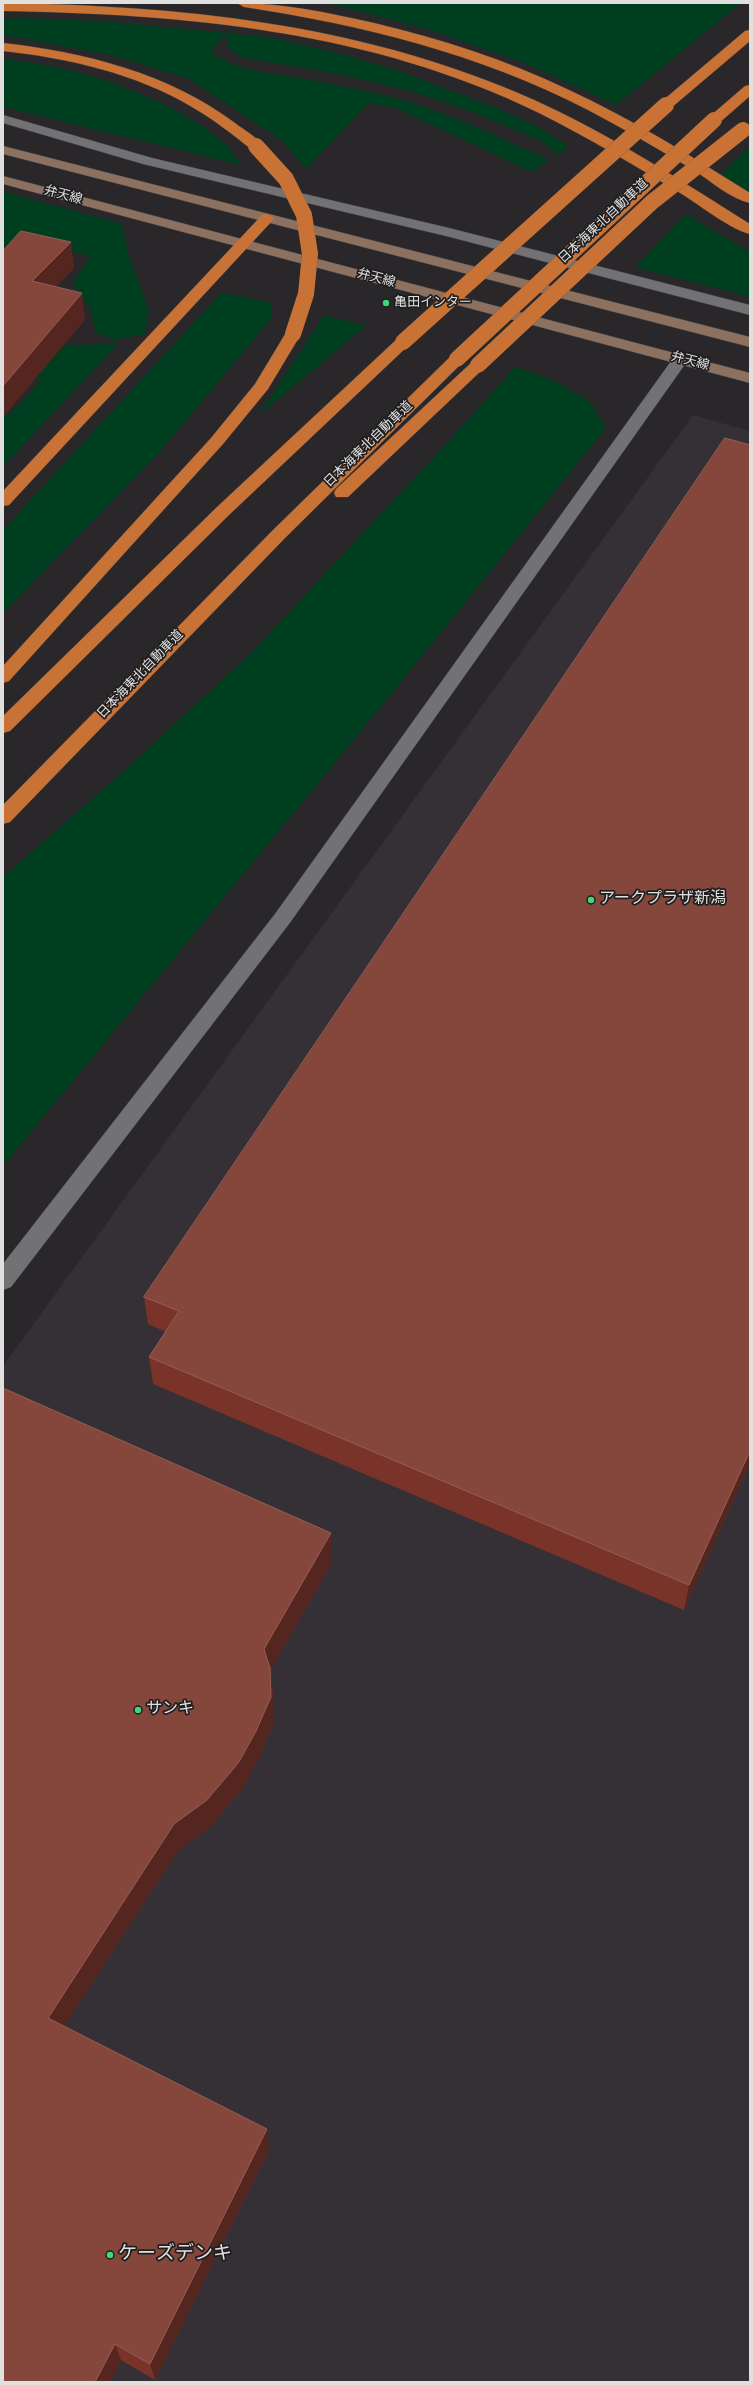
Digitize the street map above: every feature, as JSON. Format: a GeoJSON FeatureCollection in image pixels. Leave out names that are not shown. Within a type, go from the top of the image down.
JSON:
{"type":"FeatureCollection","features":[{"type":"Feature","properties":{"kind":"highway"},"geometry":{"type":"LineString","coordinates":[[244,3],[345,20],[395,32],[491,62],[536,80],[609,116],[750,198]]}},
{"type":"Feature","properties":{"kind":"highway"},"geometry":{"type":"LineString","coordinates":[[3,7],[65,7],[192,16],[311,34],[421,61],[470,78],[559,117],[750,230]]}},
{"type":"Feature","properties":{"kind":"highway"},"geometry":{"type":"LineString","coordinates":[[3,727],[223,511],[403,342],[666,105],[750,34]]}},
{"type":"Feature","properties":{"kind":"highway"},"geometry":{"type":"LineString","coordinates":[[3,47],[66,58],[126,73],[168,90],[219,118],[256,146],[286,179],[304,215],[310,254],[306,294],[293,334],[262,386],[217,441],[3,676]]}},
{"type":"Feature","properties":{"kind":"highway","name":"日本海東北自動車道"},"geometry":{"type":"LineString","coordinates":[[3,817],[279,534],[457,359],[750,88]]}},
{"type":"Feature","properties":{"kind":"highway"},"geometry":{"type":"LineString","coordinates":[[89,728],[652,202],[746,127]]}},
{"type":"Feature","properties":{"kind":"highway"},"geometry":{"type":"LineString","coordinates":[[3,501],[267,218]]}},
{"type":"Feature","properties":{"kind":"street"},"geometry":{"type":"LineString","coordinates":[[3,120],[148,161],[449,232],[750,310]]}},
{"type":"Feature","properties":{"kind":"street","name":"弁天線"},"geometry":{"type":"LineString","coordinates":[[3,150],[750,342]]}},
{"type":"Feature","properties":{"kind":"street","name":"弁天線"},"geometry":{"type":"LineString","coordinates":[[3,180],[750,378]]}},
{"type":"Feature","properties":{"kind":"street"},"geometry":{"type":"LineString","coordinates":[[3,1281],[282,919],[680,360]]}},
{"type":"Feature","properties":{"kind":"shaded area"},"geometry":{"type":"Polygon","coordinates":[[[693,415],[750,431],[750,2382],[3,2382],[3,1366],[693,415]]]}},
{"type":"Feature","properties":{"kind":"green space"},"geometry":{"type":"Polygon","coordinates":[[[327,3],[741,3],[616,105],[522,62],[423,28],[327,3]]]}},
{"type":"Feature","properties":{"kind":"green space"},"geometry":{"type":"Polygon","coordinates":[[[25,18],[115,22],[268,37],[334,52],[396,70],[492,106],[535,125],[568,146],[559,155],[543,142],[475,113],[411,91],[338,74],[240,57],[227,47],[227,38],[222,38],[211,52],[237,66],[256,71],[318,81],[398,99],[442,113],[484,130],[549,160],[532,172],[396,108],[371,103],[367,105],[306,169],[281,140],[189,79],[111,55],[3,35],[3,19],[25,18]]]}},
{"type":"Feature","properties":{"kind":"green space"},"geometry":{"type":"Polygon","coordinates":[[[3,59],[30,62],[60,68],[90,76],[149,97],[202,126],[224,143],[241,165],[3,107],[3,59]]]}},
{"type":"Feature","properties":{"kind":"green space"},"geometry":{"type":"Polygon","coordinates":[[[750,147],[750,192],[721,178],[729,166],[750,147]]]}},
{"type":"Feature","properties":{"kind":"green space"},"geometry":{"type":"Polygon","coordinates":[[[3,192],[121,223],[128,252],[149,312],[145,334],[115,340],[96,333],[90,308],[73,283],[90,257],[39,239],[3,268],[3,192]]]}},
{"type":"Feature","properties":{"kind":"green space"},"geometry":{"type":"Polygon","coordinates":[[[686,214],[750,252],[750,297],[635,267],[686,214]]]}},
{"type":"Feature","properties":{"kind":"green space"},"geometry":{"type":"Polygon","coordinates":[[[222,292],[272,303],[272,318],[156,456],[3,613],[3,530],[222,292]]]}},
{"type":"Feature","properties":{"kind":"green space"},"geometry":{"type":"Polygon","coordinates":[[[324,315],[366,326],[259,415],[324,315]]]}},
{"type":"Feature","properties":{"kind":"green space"},"geometry":{"type":"Polygon","coordinates":[[[119,343],[3,466],[3,413],[10,414],[40,382],[27,367],[66,346],[119,343]]]}},
{"type":"Feature","properties":{"kind":"green space"},"geometry":{"type":"Polygon","coordinates":[[[515,367],[551,379],[589,401],[606,428],[388,698],[3,1166],[3,877],[124,771],[251,653],[449,441],[515,367]]]}},
{"type":"Feature","properties":{"kind":"building"},"geometry":{"type":"Polygon","coordinates":[[[21,231],[71,242],[32,281],[82,293],[3,386],[3,251],[21,231]]]}},
{"type":"Feature","properties":{"kind":"building","name":"アークプラザ新潟"},"geometry":{"type":"Polygon","coordinates":[[[725,438],[750,445],[750,1451],[689,1585],[149,1357],[179,1311],[144,1297],[725,438]]]}},
{"type":"Feature","properties":{"kind":"building"},"geometry":{"type":"Polygon","coordinates":[[[3,1388],[331,1533],[264,1649],[270,1668],[271,1697],[256,1731],[239,1762],[207,1800],[174,1824],[48,2018],[267,2129],[150,2364],[115,2344],[95,2382],[3,2382],[3,1388]]]}},
{"type":"Feature","properties":{"kind":"place","name":"亀田インター"},"geometry":{"type":"Point","coordinates":[386,303]}},
{"type":"Feature","properties":{"kind":"place","name":"アークプラザ新潟"},"geometry":{"type":"Point","coordinates":[591,900]}},
{"type":"Feature","properties":{"kind":"place","name":"サンキ"},"geometry":{"type":"Point","coordinates":[138,1710]}},
{"type":"Feature","properties":{"kind":"place","name":"ケーズデンキ"},"geometry":{"type":"Point","coordinates":[110,2255]}}]}
